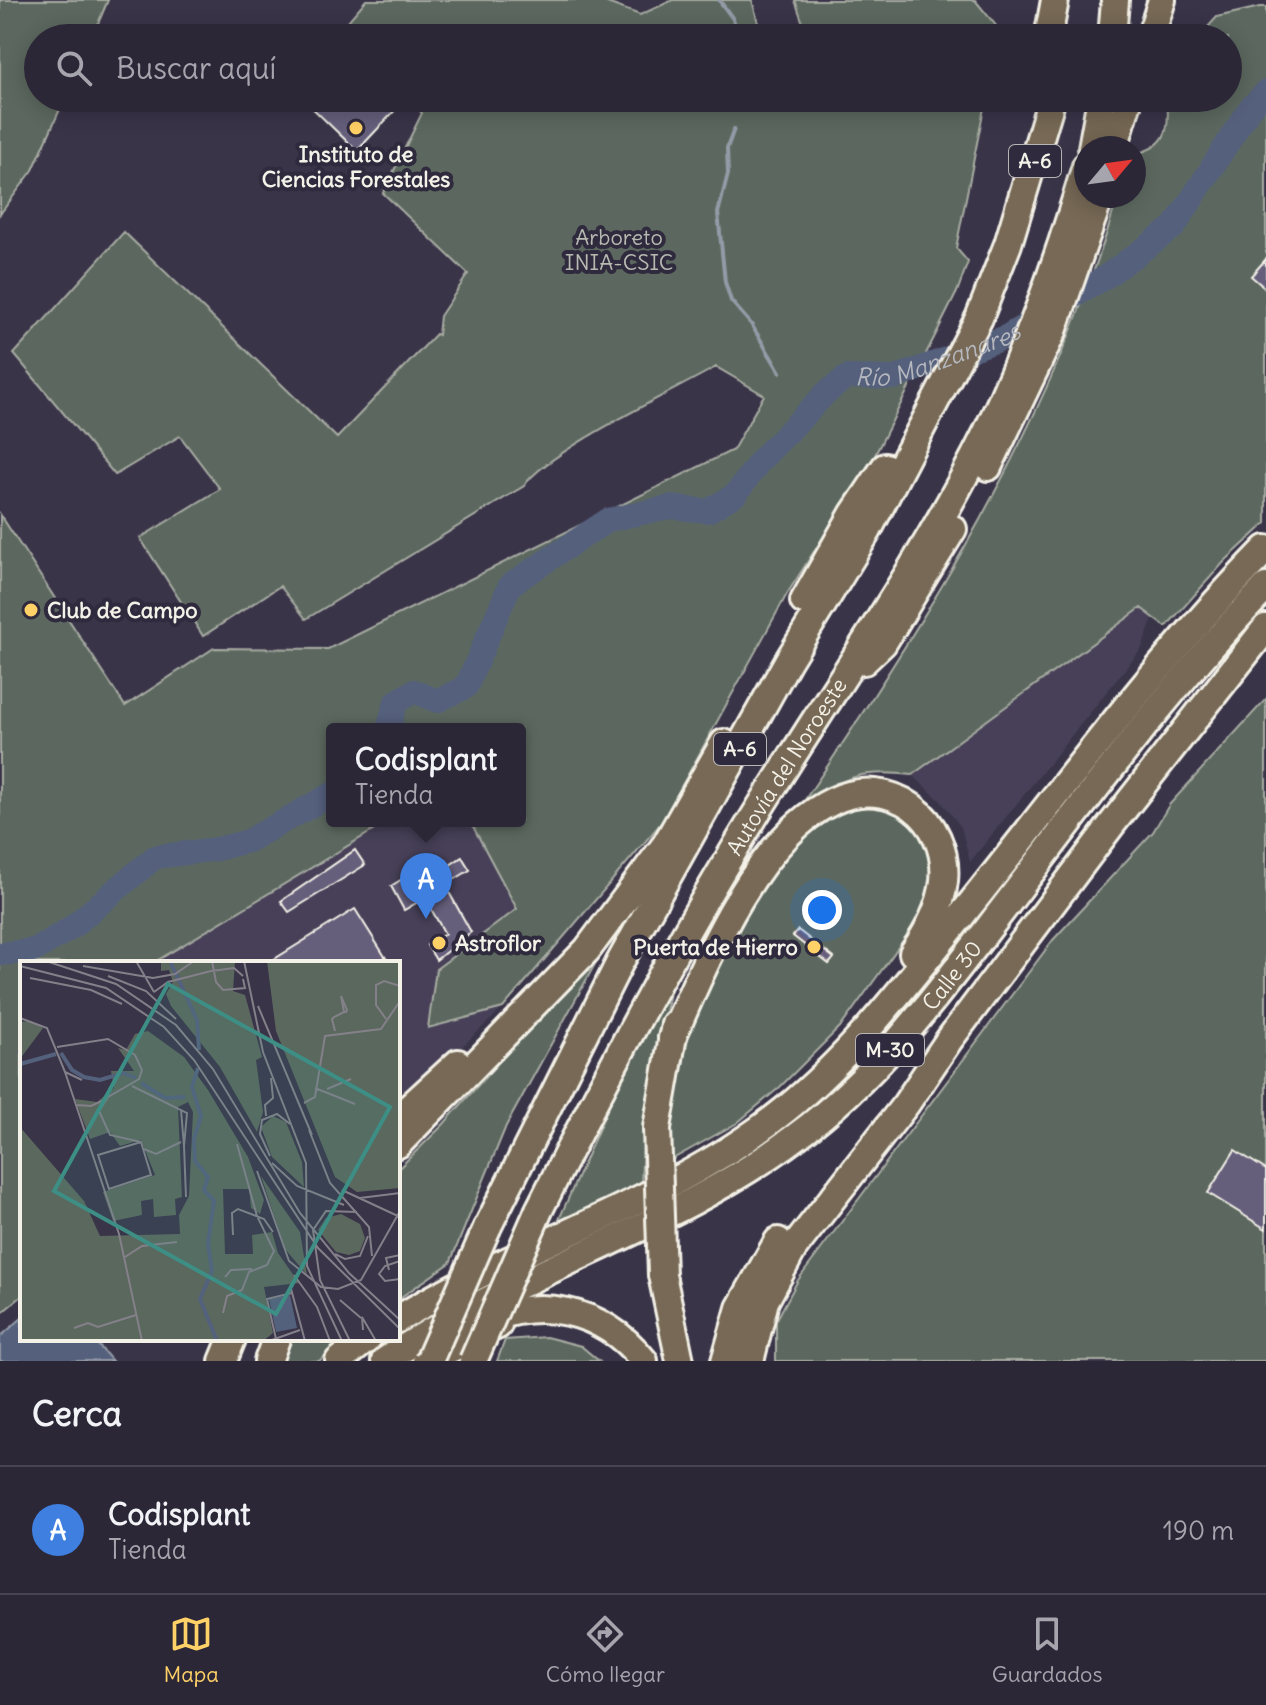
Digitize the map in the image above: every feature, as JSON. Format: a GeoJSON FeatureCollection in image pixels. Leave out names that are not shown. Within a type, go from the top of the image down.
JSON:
{"type":"FeatureCollection","features":[{"type":"Feature","properties":{"kind":"highway"},"geometry":{"type":"LineString","coordinates":[[1113,24],[1115,0]]}},
{"type":"Feature","properties":{"kind":"highway"},"geometry":{"type":"LineString","coordinates":[[1055,24],[1066,2]]}},
{"type":"Feature","properties":{"kind":"highway"},"geometry":{"type":"LineString","coordinates":[[1065,24],[1066,2]]}},
{"type":"Feature","properties":{"kind":"highway","name":"Autovía del Noroeste"},"geometry":{"type":"LineString","coordinates":[[1008,220],[1032,112]]}},
{"type":"Feature","properties":{"kind":"highway","name":"Autovía del Noroeste"},"geometry":{"type":"LineString","coordinates":[[428,1361],[487,1228],[620,962],[818,611],[891,472],[1008,220],[1047,112]]}},
{"type":"Feature","properties":{"kind":"highway","name":"A-6"},"geometry":{"type":"LineString","coordinates":[[1094,136],[1098,112]]}},
{"type":"Feature","properties":{"kind":"highway"},"geometry":{"type":"LineString","coordinates":[[1118,136],[1125,112]]}},
{"type":"Feature","properties":{"kind":"highway","name":"Autovía del Noroeste"},"geometry":{"type":"LineString","coordinates":[[473,1361],[539,1210],[637,1016],[735,847],[846,668],[951,516],[987,431],[1073,248],[1079,208]]}},
{"type":"Feature","properties":{"kind":"highway","name":"A-6"},"geometry":{"type":"LineString","coordinates":[[1073,248],[1094,208]]}},
{"type":"Feature","properties":{"kind":"highway"},"geometry":{"type":"LineString","coordinates":[[400,1153],[440,1105],[587,950],[666,844],[854,513],[891,472]]}},
{"type":"Feature","properties":{"kind":"highway","name":"Calle 30"},"geometry":{"type":"LineString","coordinates":[[400,1318],[439,1294],[695,1170],[760,1129],[838,1063],[926,959],[1195,621],[1266,549]]}},
{"type":"Feature","properties":{"kind":"highway","name":"Calle 30"},"geometry":{"type":"LineString","coordinates":[[385,1361],[477,1308],[711,1194],[799,1135],[879,1063],[934,998],[1125,749],[1220,634],[1266,587]]}},
{"type":"Feature","properties":{"kind":"highway"},"geometry":{"type":"LineString","coordinates":[[725,1361],[740,1308],[776,1244],[949,1040],[1266,628]]}},
{"type":"Feature","properties":{"kind":"highway"},"geometry":{"type":"LineString","coordinates":[[680,1361],[662,1275],[657,1128],[680,997],[700,944],[791,784],[824,707]]}},
{"type":"Feature","properties":{"kind":"highway"},"geometry":{"type":"LineString","coordinates":[[672,1038],[725,925],[748,888],[790,834],[832,801],[861,792],[890,794],[916,808],[935,832],[945,864],[941,900],[930,927],[838,1063]]}},
{"type":"Feature","properties":{"kind":"highway"},"geometry":{"type":"LineString","coordinates":[[400,1116],[519,1008],[579,945],[628,888],[694,794]]}},
{"type":"Feature","properties":{"kind":"highway"},"geometry":{"type":"LineString","coordinates":[[750,1361],[765,1301],[793,1249],[906,1104],[949,1040]]}},
{"type":"Feature","properties":{"kind":"highway"},"geometry":{"type":"LineString","coordinates":[[400,1142],[440,1105]]}},
{"type":"Feature","properties":{"kind":"highway"},"geometry":{"type":"LineString","coordinates":[[412,1361],[490,1318],[547,1308],[571,1310],[594,1319],[614,1331],[644,1361]]}},
{"type":"Feature","properties":{"kind":"highway"},"geometry":{"type":"LineString","coordinates":[[428,1361],[490,1327],[521,1320],[546,1319],[586,1327],[606,1339],[630,1361]]}},
{"type":"Feature","properties":{"kind":"highway"},"geometry":{"type":"LineString","coordinates":[[223,1361],[231,1341]]}},
{"type":"Feature","properties":{"kind":"highway"},"geometry":{"type":"LineString","coordinates":[[252,1361],[259,1341]]}},
{"type":"Feature","properties":{"kind":"highway"},"geometry":{"type":"LineString","coordinates":[[268,1361],[275,1341]]}},
{"type":"Feature","properties":{"kind":"highway"},"geometry":{"type":"LineString","coordinates":[[339,1361],[364,1341]]}},
{"type":"Feature","properties":{"kind":"shaded area"},"geometry":{"type":"Polygon","coordinates":[[[1142,607],[1154,616],[1142,648],[970,862],[961,827],[940,800],[912,775],[1142,607]]]}},
{"type":"Feature","properties":{"kind":"shaded area"},"geometry":{"type":"Polygon","coordinates":[[[379,827],[473,827],[517,909],[436,969],[429,1027],[503,1008],[400,1105],[400,961],[156,961],[379,827]]]}},
{"type":"Feature","properties":{"kind":"green space"},"geometry":{"type":"Polygon","coordinates":[[[0,0],[108,0],[98,24],[24,24],[24,112],[59,112],[33,170],[0,214],[0,0]]]}},
{"type":"Feature","properties":{"kind":"green space"},"geometry":{"type":"Polygon","coordinates":[[[366,0],[599,0],[640,15],[673,0],[752,0],[758,24],[345,24],[366,0]]]}},
{"type":"Feature","properties":{"kind":"green space"},"geometry":{"type":"Polygon","coordinates":[[[795,0],[975,0],[995,24],[803,24],[795,0]]]}},
{"type":"Feature","properties":{"kind":"green space"},"geometry":{"type":"Polygon","coordinates":[[[1266,7],[1266,523],[1224,562],[1166,627],[1141,608],[912,775],[881,773],[857,776],[835,785],[809,802],[804,801],[898,658],[985,510],[1060,357],[1114,208],[1146,208],[1146,151],[1154,147],[1164,135],[1168,112],[1242,112],[1242,24],[1211,24],[1217,17],[1266,7]]]}},
{"type":"Feature","properties":{"kind":"green space","name":"Arboreto INIA-CSIC"},"geometry":{"type":"Polygon","coordinates":[[[983,112],[956,248],[968,262],[957,292],[873,459],[787,594],[662,822],[503,1008],[428,1028],[436,969],[517,909],[473,827],[526,827],[526,723],[326,723],[326,827],[379,827],[156,961],[20,961],[20,1298],[0,1314],[0,514],[125,706],[214,648],[328,649],[733,450],[764,395],[716,367],[583,440],[557,456],[524,486],[306,619],[280,586],[203,636],[140,538],[220,489],[180,436],[115,475],[14,354],[124,232],[337,438],[438,335],[440,316],[468,274],[383,193],[422,113],[983,112]]]}},
{"type":"Feature","properties":{"kind":"green space"},"geometry":{"type":"Polygon","coordinates":[[[1266,699],[1266,1361],[776,1361],[776,1321],[798,1280],[1053,940],[1153,832],[1169,805],[1266,699]]]}},
{"type":"Feature","properties":{"kind":"green space"},"geometry":{"type":"Polygon","coordinates":[[[849,804],[896,805],[924,834],[935,876],[925,910],[842,1025],[780,1087],[737,1123],[669,1161],[679,1060],[687,1028],[707,979],[739,920],[777,865],[812,826],[849,804]]]}},
{"type":"Feature","properties":{"kind":"green space"},"geometry":{"type":"Polygon","coordinates":[[[611,935],[506,1126],[450,1263],[400,1298],[400,1167],[442,1126],[611,935]]]}},
{"type":"Feature","properties":{"kind":"green space"},"geometry":{"type":"Polygon","coordinates":[[[671,988],[644,1116],[641,1187],[554,1231],[613,1096],[671,988]]]}},
{"type":"Feature","properties":{"kind":"green space"},"geometry":{"type":"Polygon","coordinates":[[[546,1337],[581,1346],[599,1361],[497,1361],[505,1340],[546,1337]]]}},
{"type":"Feature","properties":{"kind":"green space"},"geometry":{"type":"Polygon","coordinates":[[[276,1341],[343,1341],[319,1361],[272,1361],[276,1341]]]}},
{"type":"Feature","properties":{"kind":"water"},"geometry":{"type":"Polygon","coordinates":[[[20,1320],[20,1341],[95,1341],[112,1361],[0,1361],[0,1337],[20,1320]]]}},
{"type":"Feature","properties":{"kind":"building"},"geometry":{"type":"Polygon","coordinates":[[[317,112],[393,112],[357,151],[317,112]]]}},
{"type":"Feature","properties":{"kind":"building"},"geometry":{"type":"Polygon","coordinates":[[[1266,259],[1266,289],[1251,276],[1266,259]]]}},
{"type":"Feature","properties":{"kind":"building"},"geometry":{"type":"Polygon","coordinates":[[[355,850],[365,865],[289,912],[281,901],[355,850]]]}},
{"type":"Feature","properties":{"kind":"building"},"geometry":{"type":"Polygon","coordinates":[[[462,857],[470,870],[445,885],[471,932],[436,960],[427,945],[445,934],[425,898],[404,910],[391,886],[425,865],[432,877],[462,857]]]}},
{"type":"Feature","properties":{"kind":"building"},"geometry":{"type":"Polygon","coordinates":[[[355,909],[388,961],[271,961],[355,909]]]}},
{"type":"Feature","properties":{"kind":"building","name":"Puerta de Hierro"},"geometry":{"type":"Polygon","coordinates":[[[798,930],[834,958],[829,964],[793,936],[798,930]]]}},
{"type":"Feature","properties":{"kind":"building"},"geometry":{"type":"Polygon","coordinates":[[[1235,1150],[1266,1170],[1266,1229],[1208,1193],[1235,1150]]]}},
{"type":"Feature","properties":{"kind":"waterway"},"geometry":{"type":"LineString","coordinates":[[719,0],[735,24]]}},
{"type":"Feature","properties":{"kind":"waterway","name":"Río Manzanares"},"geometry":{"type":"LineString","coordinates":[[390,723],[396,702],[414,691],[437,701],[466,687],[510,585],[608,520],[670,507],[708,511],[736,494],[760,461],[826,393],[847,377],[894,378],[1006,337],[1104,278],[1174,227],[1250,108],[1266,92]]}},
{"type":"Feature","properties":{"kind":"waterway"},"geometry":{"type":"LineString","coordinates":[[734,129],[727,148],[728,174],[718,213],[725,282],[731,301],[751,324],[780,372]]}},
{"type":"Feature","properties":{"kind":"waterway","name":"Río Manzanares"},"geometry":{"type":"LineString","coordinates":[[803,406],[806,417]]}},
{"type":"Feature","properties":{"kind":"waterway","name":"Río Manzanares"},"geometry":{"type":"LineString","coordinates":[[0,954],[35,950],[71,928],[155,857],[217,849],[248,841],[326,797]]}},
{"type":"Feature","properties":{"kind":"place","name":"Instituto de Ciencias Forestales"},"geometry":{"type":"Point","coordinates":[356,128]}},
{"type":"Feature","properties":{"kind":"place","name":"Club de Campo"},"geometry":{"type":"Point","coordinates":[31,610]}},
{"type":"Feature","properties":{"kind":"place","name":"Codisplant"},"geometry":{"type":"Point","coordinates":[426,919]}},
{"type":"Feature","properties":{"kind":"place","name":"Astroflor"},"geometry":{"type":"Point","coordinates":[439,943]}},
{"type":"Feature","properties":{"kind":"place","name":"Puerta de Hierro"},"geometry":{"type":"Point","coordinates":[814,947]}}]}
